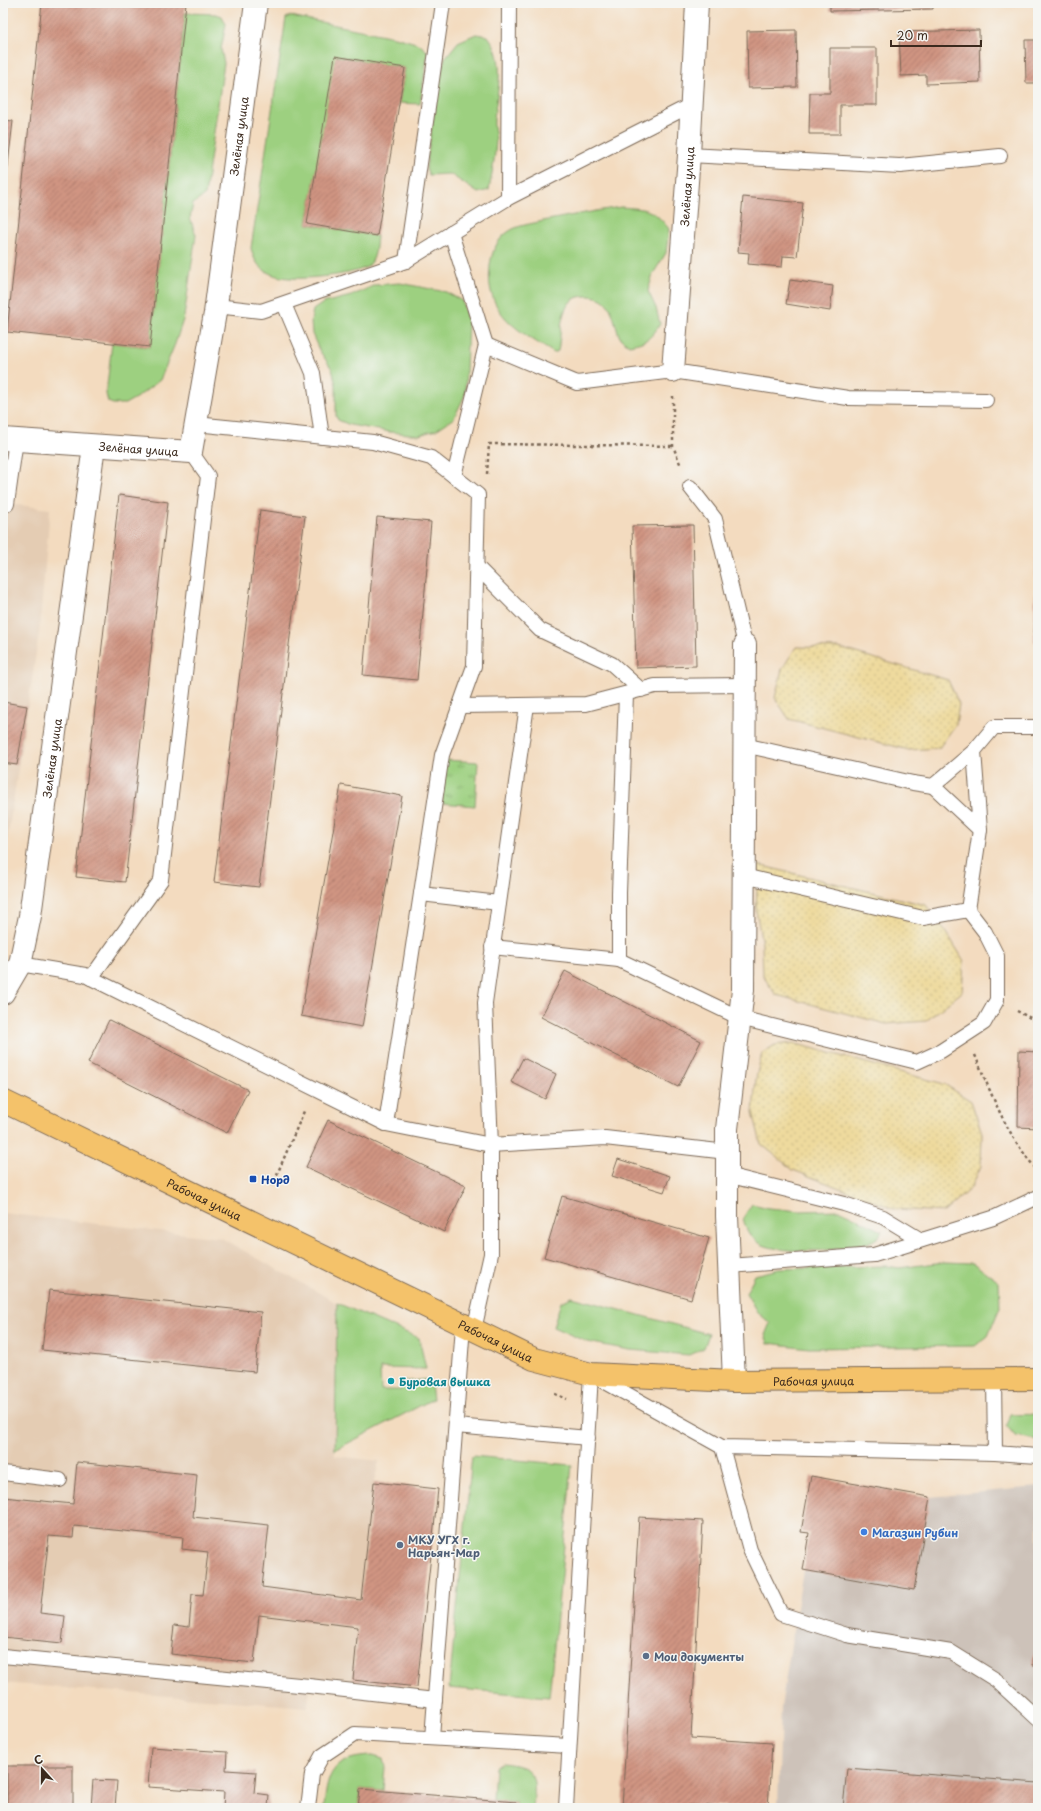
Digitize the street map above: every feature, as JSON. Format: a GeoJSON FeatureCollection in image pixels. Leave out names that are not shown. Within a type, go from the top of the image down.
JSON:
{"type":"FeatureCollection","features":[{"type":"Feature","properties":{"kind":"main road","name":"Рабочая улица"},"geometry":{"type":"LineString","coordinates":[[3,1101],[534,1359],[591,1374],[734,1381],[1038,1379]]}},
{"type":"Feature","properties":{"kind":"street","name":"Зелёная улица"},"geometry":{"type":"LineString","coordinates":[[3,993],[20,964],[30,916],[94,446],[191,452],[216,306],[256,3]]}},
{"type":"Feature","properties":{"kind":"street","name":"Зелёная улица"},"geometry":{"type":"LineString","coordinates":[[673,371],[689,155],[697,3]]}},
{"type":"Feature","properties":{"kind":"street"},"geometry":{"type":"LineString","coordinates":[[10,439],[94,446]]}},
{"type":"Feature","properties":{"kind":"street"},"geometry":{"type":"LineString","coordinates":[[734,1381],[729,1266],[727,1129],[743,990],[745,645]]}},
{"type":"Feature","properties":{"kind":"lane"},"geometry":{"type":"LineString","coordinates":[[406,261],[443,3]]}},
{"type":"Feature","properties":{"kind":"lane"},"geometry":{"type":"LineString","coordinates":[[508,198],[509,3]]}},
{"type":"Feature","properties":{"kind":"lane"},"geometry":{"type":"LineString","coordinates":[[216,306],[261,311],[406,261],[508,198],[691,105]]}},
{"type":"Feature","properties":{"kind":"lane"},"geometry":{"type":"LineString","coordinates":[[689,155],[900,166],[1000,156]]}},
{"type":"Feature","properties":{"kind":"lane"},"geometry":{"type":"LineString","coordinates":[[451,233],[486,345],[454,476]]}},
{"type":"Feature","properties":{"kind":"lane"},"geometry":{"type":"LineString","coordinates":[[284,304],[313,373],[322,437]]}},
{"type":"Feature","properties":{"kind":"lane"},"geometry":{"type":"LineString","coordinates":[[486,345],[577,383],[673,371],[848,398],[986,400]]}},
{"type":"Feature","properties":{"kind":"lane"},"geometry":{"type":"LineString","coordinates":[[196,424],[373,442],[431,458],[478,495],[474,666],[442,755],[386,1124]]}},
{"type":"Feature","properties":{"kind":"lane"},"geometry":{"type":"LineString","coordinates":[[7,504],[10,439]]}},
{"type":"Feature","properties":{"kind":"lane"},"geometry":{"type":"LineString","coordinates":[[91,978],[161,880],[208,476],[191,452]]}},
{"type":"Feature","properties":{"kind":"lane"},"geometry":{"type":"LineString","coordinates":[[690,487],[714,519],[745,645]]}},
{"type":"Feature","properties":{"kind":"lane"},"geometry":{"type":"LineString","coordinates":[[477,567],[540,630],[612,664],[642,690]]}},
{"type":"Feature","properties":{"kind":"lane"},"geometry":{"type":"LineString","coordinates":[[460,706],[586,704],[655,686],[744,685]]}},
{"type":"Feature","properties":{"kind":"lane"},"geometry":{"type":"LineString","coordinates":[[619,960],[619,893],[626,694]]}},
{"type":"Feature","properties":{"kind":"lane"},"geometry":{"type":"LineString","coordinates":[[432,1738],[456,1426],[468,1328],[491,1254],[491,1144],[485,1003],[527,705]]}},
{"type":"Feature","properties":{"kind":"lane"},"geometry":{"type":"LineString","coordinates":[[933,786],[974,751],[994,727],[1038,727]]}},
{"type":"Feature","properties":{"kind":"lane"},"geometry":{"type":"LineString","coordinates":[[744,745],[913,783],[933,786],[980,830]]}},
{"type":"Feature","properties":{"kind":"lane"},"geometry":{"type":"LineString","coordinates":[[492,947],[619,960],[740,1018],[917,1062],[941,1051],[984,1023],[997,1000],[997,956],[985,932],[968,910],[980,830],[974,751]]}},
{"type":"Feature","properties":{"kind":"lane"},"geometry":{"type":"LineString","coordinates":[[744,876],[923,918],[968,910]]}},
{"type":"Feature","properties":{"kind":"lane"},"geometry":{"type":"LineString","coordinates":[[421,894],[499,903]]}},
{"type":"Feature","properties":{"kind":"lane"},"geometry":{"type":"LineString","coordinates":[[20,964],[85,975],[386,1124],[491,1144],[605,1138],[727,1152]]}},
{"type":"Feature","properties":{"kind":"lane"},"geometry":{"type":"LineString","coordinates":[[727,1175],[844,1204],[883,1217],[921,1240]]}},
{"type":"Feature","properties":{"kind":"lane"},"geometry":{"type":"LineString","coordinates":[[729,1266],[874,1255],[993,1218],[1038,1197]]}},
{"type":"Feature","properties":{"kind":"lane"},"geometry":{"type":"LineString","coordinates":[[566,1808],[591,1374],[722,1447],[995,1453],[1038,1456]]}},
{"type":"Feature","properties":{"kind":"lane"},"geometry":{"type":"LineString","coordinates":[[994,1379],[995,1453]]}},
{"type":"Feature","properties":{"kind":"lane"},"geometry":{"type":"LineString","coordinates":[[456,1426],[588,1438]]}},
{"type":"Feature","properties":{"kind":"lane"},"geometry":{"type":"LineString","coordinates":[[722,1447],[750,1550],[781,1614],[847,1635],[950,1652],[996,1680],[1038,1719]]}},
{"type":"Feature","properties":{"kind":"lane"},"geometry":{"type":"LineString","coordinates":[[3,1473],[60,1480]]}},
{"type":"Feature","properties":{"kind":"lane"},"geometry":{"type":"LineString","coordinates":[[3,1656],[435,1700]]}},
{"type":"Feature","properties":{"kind":"lane"},"geometry":{"type":"LineString","coordinates":[[308,1808],[312,1774],[322,1756],[355,1734],[569,1746]]}},
{"type":"Feature","properties":{"kind":"path"},"geometry":{"type":"LineString","coordinates":[[673,371],[673,446],[690,487]]}},
{"type":"Feature","properties":{"kind":"path"},"geometry":{"type":"LineString","coordinates":[[478,495],[486,480],[490,444],[673,446]]}},
{"type":"Feature","properties":{"kind":"path"},"geometry":{"type":"LineString","coordinates":[[966,1035],[1005,1125],[1028,1160],[1038,1171]]}},
{"type":"Feature","properties":{"kind":"path"},"geometry":{"type":"LineString","coordinates":[[272,1186],[314,1088]]}},
{"type":"Feature","properties":{"kind":"shaded area"},"geometry":{"type":"Polygon","coordinates":[[[3,503],[50,509],[39,633],[3,867],[3,503]]]}},
{"type":"Feature","properties":{"kind":"shaded area"},"geometry":{"type":"Polygon","coordinates":[[[3,1213],[221,1238],[337,1303],[335,1456],[379,1461],[374,1482],[353,1680],[310,1677],[308,1707],[3,1683],[3,1213]]]}},
{"type":"Feature","properties":{"kind":"shaded area"},"geometry":{"type":"Polygon","coordinates":[[[1038,1487],[1038,1808],[778,1808],[781,1707],[803,1570],[914,1590],[930,1497],[1038,1487]]]}},
{"type":"Feature","properties":{"kind":"green space"},"geometry":{"type":"Polygon","coordinates":[[[185,13],[216,14],[222,16],[226,24],[221,49],[224,63],[205,195],[193,204],[190,218],[196,235],[184,317],[175,344],[160,380],[139,396],[125,404],[113,404],[108,402],[106,394],[112,343],[150,347],[185,13]]]}},
{"type":"Feature","properties":{"kind":"green space"},"geometry":{"type":"Polygon","coordinates":[[[291,16],[399,38],[419,44],[428,52],[420,104],[399,103],[405,68],[336,56],[307,224],[377,236],[375,253],[370,264],[363,269],[353,272],[332,276],[305,278],[281,277],[271,274],[262,268],[255,260],[251,248],[286,18],[291,16]]]}},
{"type":"Feature","properties":{"kind":"green space"},"geometry":{"type":"Polygon","coordinates":[[[476,34],[488,36],[494,46],[499,66],[494,122],[496,147],[494,160],[489,190],[478,193],[450,174],[429,175],[426,168],[439,78],[445,58],[458,42],[476,34]]]}},
{"type":"Feature","properties":{"kind":"green space"},"geometry":{"type":"Polygon","coordinates":[[[621,207],[643,209],[653,213],[669,229],[666,253],[653,274],[648,291],[656,308],[660,324],[648,339],[640,343],[629,345],[619,336],[612,314],[606,303],[593,296],[578,297],[566,308],[561,325],[558,351],[554,353],[528,337],[498,309],[493,297],[490,283],[490,266],[495,247],[504,235],[520,226],[621,207]]]}},
{"type":"Feature","properties":{"kind":"green space"},"geometry":{"type":"Polygon","coordinates":[[[400,283],[446,292],[462,301],[468,322],[465,395],[454,418],[436,430],[419,435],[350,425],[338,420],[336,416],[336,385],[332,369],[319,350],[312,334],[311,321],[313,310],[323,303],[351,296],[375,285],[400,283]]]}},
{"type":"Feature","properties":{"kind":"green space"},"geometry":{"type":"Polygon","coordinates":[[[446,760],[478,762],[475,806],[442,803],[446,760]]]}},
{"type":"Feature","properties":{"kind":"green space"},"geometry":{"type":"Polygon","coordinates":[[[752,1204],[769,1208],[800,1211],[839,1210],[882,1231],[878,1237],[868,1243],[854,1246],[837,1249],[801,1251],[785,1250],[761,1244],[751,1236],[747,1230],[743,1218],[752,1204]]]}},
{"type":"Feature","properties":{"kind":"green space"},"geometry":{"type":"Polygon","coordinates":[[[944,1262],[973,1263],[999,1282],[1000,1307],[988,1336],[975,1346],[809,1348],[768,1343],[765,1335],[770,1323],[757,1312],[746,1293],[755,1275],[779,1269],[886,1266],[899,1268],[944,1262]]]}},
{"type":"Feature","properties":{"kind":"green space"},"geometry":{"type":"Polygon","coordinates":[[[572,1297],[709,1334],[704,1348],[689,1355],[630,1350],[587,1342],[553,1327],[561,1302],[572,1297]]]}},
{"type":"Feature","properties":{"kind":"green space"},"geometry":{"type":"Polygon","coordinates":[[[337,1303],[419,1338],[426,1369],[380,1368],[381,1390],[401,1390],[402,1382],[430,1379],[433,1399],[335,1450],[337,1303]]]}},
{"type":"Feature","properties":{"kind":"green space"},"geometry":{"type":"Polygon","coordinates":[[[1038,1414],[1038,1440],[1015,1436],[1006,1425],[1010,1415],[1038,1414]]]}},
{"type":"Feature","properties":{"kind":"green space"},"geometry":{"type":"Polygon","coordinates":[[[472,1456],[572,1465],[549,1697],[449,1688],[472,1456]]]}},
{"type":"Feature","properties":{"kind":"green space"},"geometry":{"type":"Polygon","coordinates":[[[373,1756],[383,1759],[385,1767],[383,1791],[360,1789],[358,1808],[324,1808],[327,1784],[335,1768],[349,1759],[373,1756]]]}},
{"type":"Feature","properties":{"kind":"green space"},"geometry":{"type":"Polygon","coordinates":[[[501,1763],[522,1767],[528,1770],[532,1775],[534,1781],[533,1808],[515,1808],[516,1802],[493,1800],[495,1767],[501,1763]]]}},
{"type":"Feature","properties":{"kind":"sand"},"geometry":{"type":"Polygon","coordinates":[[[796,647],[839,648],[948,680],[959,704],[956,724],[939,748],[909,750],[789,719],[775,698],[782,669],[796,647]]]}},
{"type":"Feature","properties":{"kind":"sand"},"geometry":{"type":"Polygon","coordinates":[[[758,865],[926,905],[947,933],[964,961],[962,992],[926,1021],[886,1024],[776,995],[763,976],[762,944],[756,910],[758,865]]]}},
{"type":"Feature","properties":{"kind":"sand"},"geometry":{"type":"Polygon","coordinates":[[[793,1043],[944,1084],[971,1101],[982,1133],[981,1166],[971,1188],[944,1212],[894,1209],[793,1170],[761,1144],[753,1112],[756,1078],[762,1053],[775,1045],[793,1043]]]}},
{"type":"Feature","properties":{"kind":"building"},"geometry":{"type":"Polygon","coordinates":[[[42,3],[186,3],[150,347],[7,332],[42,3]]]}},
{"type":"Feature","properties":{"kind":"building"},"geometry":{"type":"Polygon","coordinates":[[[830,3],[933,3],[933,9],[830,11],[830,3]]]}},
{"type":"Feature","properties":{"kind":"building"},"geometry":{"type":"Polygon","coordinates":[[[796,30],[797,87],[748,88],[747,31],[796,30]]]}},
{"type":"Feature","properties":{"kind":"building"},"geometry":{"type":"Polygon","coordinates":[[[979,30],[980,82],[926,84],[926,75],[901,76],[899,32],[979,30]]]}},
{"type":"Feature","properties":{"kind":"building"},"geometry":{"type":"Polygon","coordinates":[[[1025,40],[1038,40],[1038,83],[1026,83],[1025,40]]]}},
{"type":"Feature","properties":{"kind":"building"},"geometry":{"type":"Polygon","coordinates":[[[830,48],[877,48],[877,105],[840,105],[840,134],[809,134],[810,93],[830,93],[830,48]]]}},
{"type":"Feature","properties":{"kind":"building"},"geometry":{"type":"Polygon","coordinates":[[[335,56],[405,68],[377,236],[307,224],[335,56]]]}},
{"type":"Feature","properties":{"kind":"building"},"geometry":{"type":"Polygon","coordinates":[[[3,120],[13,121],[4,200],[3,200],[3,120]]]}},
{"type":"Feature","properties":{"kind":"building"},"geometry":{"type":"Polygon","coordinates":[[[743,197],[803,203],[797,257],[783,256],[782,267],[748,264],[749,253],[738,252],[743,197]]]}},
{"type":"Feature","properties":{"kind":"building"},"geometry":{"type":"Polygon","coordinates":[[[790,280],[833,286],[830,311],[786,304],[790,280]]]}},
{"type":"Feature","properties":{"kind":"building"},"geometry":{"type":"Polygon","coordinates":[[[119,495],[168,502],[125,882],[76,877],[119,495]]]}},
{"type":"Feature","properties":{"kind":"building"},"geometry":{"type":"Polygon","coordinates":[[[1037,495],[1038,642],[1034,642],[1037,495]]]}},
{"type":"Feature","properties":{"kind":"building"},"geometry":{"type":"Polygon","coordinates":[[[260,510],[305,516],[259,887],[214,882],[260,510]]]}},
{"type":"Feature","properties":{"kind":"building"},"geometry":{"type":"Polygon","coordinates":[[[377,517],[431,522],[417,680],[363,675],[377,517]]]}},
{"type":"Feature","properties":{"kind":"building"},"geometry":{"type":"Polygon","coordinates":[[[693,525],[696,666],[636,668],[632,526],[693,525]]]}},
{"type":"Feature","properties":{"kind":"building"},"geometry":{"type":"Polygon","coordinates":[[[3,702],[27,706],[17,765],[3,763],[3,702]]]}},
{"type":"Feature","properties":{"kind":"building"},"geometry":{"type":"Polygon","coordinates":[[[341,785],[402,796],[362,1027],[301,1016],[341,785]]]}},
{"type":"Feature","properties":{"kind":"building"},"geometry":{"type":"Polygon","coordinates":[[[565,971],[701,1041],[678,1087],[541,1017],[565,971]]]}},
{"type":"Feature","properties":{"kind":"building"},"geometry":{"type":"Polygon","coordinates":[[[109,1020],[248,1090],[227,1133],[88,1063],[109,1020]]]}},
{"type":"Feature","properties":{"kind":"building"},"geometry":{"type":"Polygon","coordinates":[[[1019,1051],[1038,1052],[1038,1128],[1018,1127],[1019,1051]]]}},
{"type":"Feature","properties":{"kind":"building"},"geometry":{"type":"Polygon","coordinates":[[[523,1058],[556,1074],[545,1099],[511,1082],[523,1058]]]}},
{"type":"Feature","properties":{"kind":"building"},"geometry":{"type":"Polygon","coordinates":[[[328,1120],[466,1186],[444,1232],[306,1167],[328,1120]]]}},
{"type":"Feature","properties":{"kind":"building"},"geometry":{"type":"Polygon","coordinates":[[[618,1159],[670,1176],[664,1192],[612,1176],[618,1159]]]}},
{"type":"Feature","properties":{"kind":"building"},"geometry":{"type":"Polygon","coordinates":[[[562,1196],[709,1238],[691,1299],[544,1257],[562,1196]]]}},
{"type":"Feature","properties":{"kind":"building"},"geometry":{"type":"Polygon","coordinates":[[[49,1290],[261,1312],[255,1372],[42,1350],[49,1290]]]}},
{"type":"Feature","properties":{"kind":"building"},"geometry":{"type":"Polygon","coordinates":[[[77,1462],[197,1475],[193,1517],[269,1525],[262,1587],[361,1600],[374,1482],[438,1489],[417,1687],[353,1680],[358,1627],[259,1615],[254,1663],[171,1654],[174,1625],[189,1627],[192,1594],[203,1595],[208,1552],[182,1549],[183,1537],[74,1526],[73,1538],[49,1536],[40,1613],[65,1616],[62,1643],[3,1637],[3,1497],[73,1504],[77,1462]]]}},
{"type":"Feature","properties":{"kind":"building"},"geometry":{"type":"Polygon","coordinates":[[[811,1476],[930,1497],[914,1590],[803,1570],[809,1533],[801,1532],[811,1476]]]}},
{"type":"Feature","properties":{"kind":"building"},"geometry":{"type":"Polygon","coordinates":[[[639,1517],[703,1521],[691,1738],[772,1743],[768,1808],[687,1805],[687,1808],[622,1808],[639,1517]]]}},
{"type":"Feature","properties":{"kind":"building"},"geometry":{"type":"Polygon","coordinates":[[[1037,1632],[1038,1665],[1033,1665],[1037,1632]]]}},
{"type":"Feature","properties":{"kind":"building"},"geometry":{"type":"Polygon","coordinates":[[[151,1747],[227,1752],[226,1770],[256,1772],[254,1793],[269,1795],[268,1808],[223,1808],[224,1792],[148,1787],[151,1747]]]}},
{"type":"Feature","properties":{"kind":"building"},"geometry":{"type":"Polygon","coordinates":[[[7,1766],[73,1766],[73,1807],[7,1808],[7,1766]]]}},
{"type":"Feature","properties":{"kind":"building"},"geometry":{"type":"Polygon","coordinates":[[[847,1768],[1038,1783],[1038,1808],[843,1808],[847,1768]]]}},
{"type":"Feature","properties":{"kind":"building"},"geometry":{"type":"Polygon","coordinates":[[[93,1780],[117,1781],[115,1808],[91,1808],[93,1780]]]}},
{"type":"Feature","properties":{"kind":"building"},"geometry":{"type":"Polygon","coordinates":[[[360,1789],[516,1802],[515,1808],[358,1808],[360,1789]]]}},
{"type":"Feature","properties":{"kind":"place","name":"Норд"},"geometry":{"type":"Point","coordinates":[253,1179]}},
{"type":"Feature","properties":{"kind":"place","name":"Буровая вышка"},"geometry":{"type":"Point","coordinates":[391,1381]}},
{"type":"Feature","properties":{"kind":"place","name":"Магазин Рубин"},"geometry":{"type":"Point","coordinates":[864,1532]}},
{"type":"Feature","properties":{"kind":"place","name":"МКУ УГХ г. Нарьян-Мар"},"geometry":{"type":"Point","coordinates":[400,1545]}},
{"type":"Feature","properties":{"kind":"place","name":"Мои документы"},"geometry":{"type":"Point","coordinates":[646,1656]}}]}
